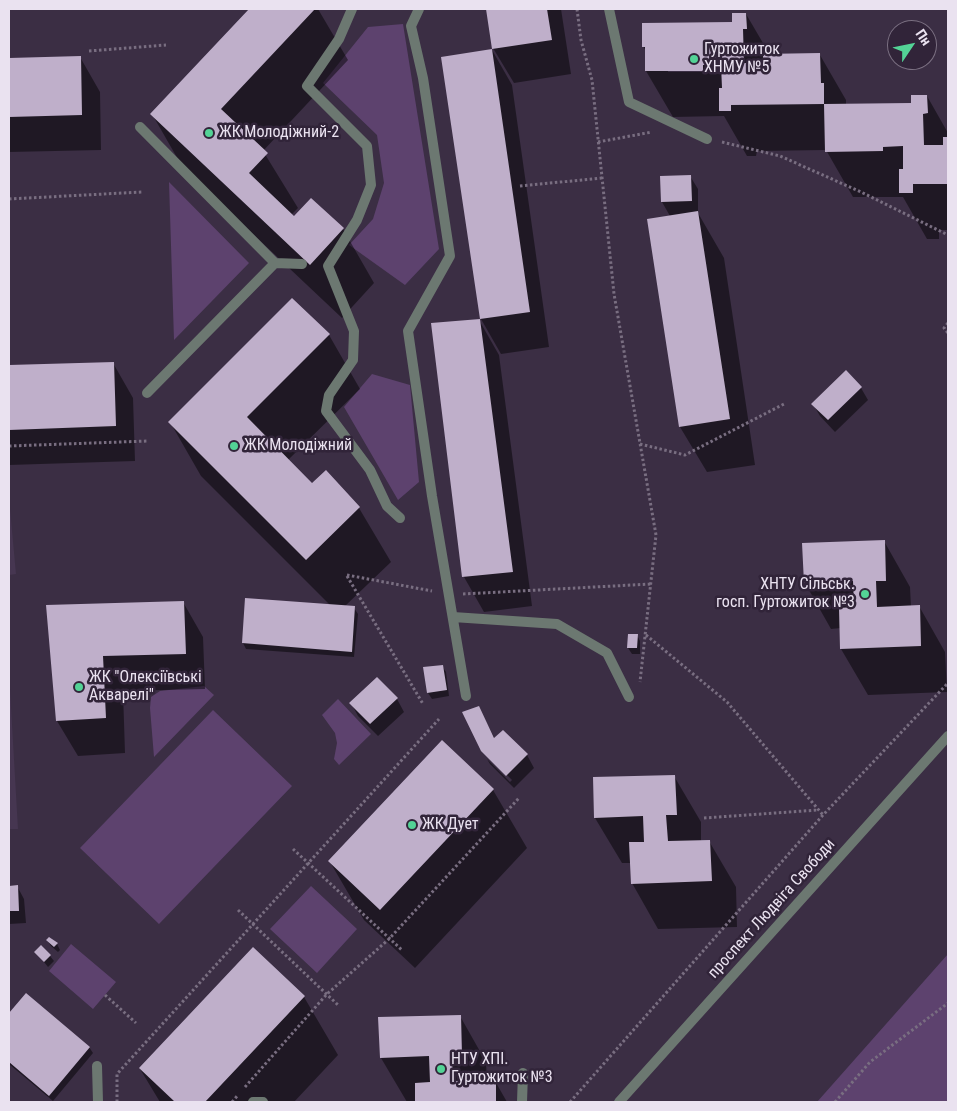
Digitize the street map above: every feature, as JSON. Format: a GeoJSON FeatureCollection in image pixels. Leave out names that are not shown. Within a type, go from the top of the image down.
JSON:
{"type":"FeatureCollection","features":[{"type":"Feature","properties":{"kind":"street"},"geometry":{"type":"LineString","coordinates":[[352,9],[339,39],[306,86],[367,146],[371,185],[357,220],[326,266],[354,332],[353,360],[329,395],[326,411],[370,470],[387,506],[400,518]]}},
{"type":"Feature","properties":{"kind":"street"},"geometry":{"type":"LineString","coordinates":[[418,9],[411,26],[423,78],[450,256],[408,331],[430,480],[466,696]]}},
{"type":"Feature","properties":{"kind":"street"},"geometry":{"type":"LineString","coordinates":[[609,9],[629,102],[707,139]]}},
{"type":"Feature","properties":{"kind":"street"},"geometry":{"type":"LineString","coordinates":[[140,127],[275,263],[302,264]]}},
{"type":"Feature","properties":{"kind":"street"},"geometry":{"type":"LineString","coordinates":[[147,393],[275,263]]}},
{"type":"Feature","properties":{"kind":"street"},"geometry":{"type":"LineString","coordinates":[[453,617],[557,624],[607,653],[629,696]]}},
{"type":"Feature","properties":{"kind":"street","name":"проспект Людвіга Свободи"},"geometry":{"type":"LineString","coordinates":[[618,1102],[948,736]]}},
{"type":"Feature","properties":{"kind":"street"},"geometry":{"type":"LineString","coordinates":[[96,1066],[98,1102]]}},
{"type":"Feature","properties":{"kind":"street"},"geometry":{"type":"LineString","coordinates":[[522,1102],[523,1073]]}},
{"type":"Feature","properties":{"kind":"street"},"geometry":{"type":"LineString","coordinates":[[254,1102],[263,1102]]}},
{"type":"Feature","properties":{"kind":"path"},"geometry":{"type":"LineString","coordinates":[[577,9],[581,40],[592,80],[614,294],[656,534],[640,688]]}},
{"type":"Feature","properties":{"kind":"path"},"geometry":{"type":"LineString","coordinates":[[90,51],[166,45]]}},
{"type":"Feature","properties":{"kind":"path"},"geometry":{"type":"LineString","coordinates":[[598,142],[654,131]]}},
{"type":"Feature","properties":{"kind":"path"},"geometry":{"type":"LineString","coordinates":[[707,139],[780,156],[861,192],[948,235]]}},
{"type":"Feature","properties":{"kind":"path"},"geometry":{"type":"LineString","coordinates":[[520,186],[602,178]]}},
{"type":"Feature","properties":{"kind":"path"},"geometry":{"type":"LineString","coordinates":[[9,199],[142,192]]}},
{"type":"Feature","properties":{"kind":"path"},"geometry":{"type":"LineString","coordinates":[[948,323],[944,328],[948,333]]}},
{"type":"Feature","properties":{"kind":"path"},"geometry":{"type":"LineString","coordinates":[[640,444],[685,455],[784,404]]}},
{"type":"Feature","properties":{"kind":"path"},"geometry":{"type":"LineString","coordinates":[[9,446],[148,441]]}},
{"type":"Feature","properties":{"kind":"path"},"geometry":{"type":"LineString","coordinates":[[423,704],[347,575],[449,595],[651,584]]}},
{"type":"Feature","properties":{"kind":"path"},"geometry":{"type":"LineString","coordinates":[[645,635],[727,702],[823,816]]}},
{"type":"Feature","properties":{"kind":"path"},"geometry":{"type":"LineString","coordinates":[[570,1102],[823,816],[948,683]]}},
{"type":"Feature","properties":{"kind":"path"},"geometry":{"type":"LineString","coordinates":[[117,1102],[117,1074],[438,719]]}},
{"type":"Feature","properties":{"kind":"path"},"geometry":{"type":"LineString","coordinates":[[232,1102],[326,994],[389,939],[519,798]]}},
{"type":"Feature","properties":{"kind":"path"},"geometry":{"type":"LineString","coordinates":[[704,818],[819,810]]}},
{"type":"Feature","properties":{"kind":"path"},"geometry":{"type":"LineString","coordinates":[[293,849],[403,951]]}},
{"type":"Feature","properties":{"kind":"path"},"geometry":{"type":"LineString","coordinates":[[238,910],[338,1005]]}},
{"type":"Feature","properties":{"kind":"path"},"geometry":{"type":"LineString","coordinates":[[105,995],[136,1023]]}},
{"type":"Feature","properties":{"kind":"path"},"geometry":{"type":"LineString","coordinates":[[835,1102],[870,1062],[948,1004]]}},
{"type":"Feature","properties":{"kind":"shaded area"},"geometry":{"type":"Polygon","coordinates":[[[403,24],[439,249],[405,285],[349,245],[373,219],[384,183],[377,135],[323,83],[368,27],[403,24]]]}},
{"type":"Feature","properties":{"kind":"shaded area"},"geometry":{"type":"Polygon","coordinates":[[[169,182],[249,263],[174,340],[169,182]]]}},
{"type":"Feature","properties":{"kind":"shaded area"},"geometry":{"type":"Polygon","coordinates":[[[372,374],[410,385],[419,482],[398,500],[344,407],[372,374]]]}},
{"type":"Feature","properties":{"kind":"shaded area"},"geometry":{"type":"Polygon","coordinates":[[[9,498],[16,574],[9,575],[9,498]]]}},
{"type":"Feature","properties":{"kind":"shaded area"},"geometry":{"type":"Polygon","coordinates":[[[9,672],[18,829],[9,829],[9,672]]]}},
{"type":"Feature","properties":{"kind":"shaded area"},"geometry":{"type":"Polygon","coordinates":[[[204,686],[214,695],[154,757],[150,708],[151,697],[160,691],[204,686]]]}},
{"type":"Feature","properties":{"kind":"shaded area"},"geometry":{"type":"Polygon","coordinates":[[[338,699],[371,734],[339,765],[334,759],[337,743],[335,733],[322,715],[338,699]]]}},
{"type":"Feature","properties":{"kind":"shaded area"},"geometry":{"type":"Polygon","coordinates":[[[213,710],[292,786],[159,924],[80,848],[213,710]]]}},
{"type":"Feature","properties":{"kind":"shaded area"},"geometry":{"type":"Polygon","coordinates":[[[311,886],[357,929],[317,973],[270,929],[311,886]]]}},
{"type":"Feature","properties":{"kind":"shaded area"},"geometry":{"type":"Polygon","coordinates":[[[71,944],[116,982],[93,1009],[49,971],[71,944]]]}},
{"type":"Feature","properties":{"kind":"shaded area"},"geometry":{"type":"Polygon","coordinates":[[[948,954],[948,1102],[817,1102],[948,954]]]}},
{"type":"Feature","properties":{"kind":"building","name":"ЖК Молодіжний-2"},"geometry":{"type":"Polygon","coordinates":[[[249,9],[315,9],[221,109],[268,153],[249,173],[294,216],[311,198],[344,228],[310,265],[150,114],[249,9]]]}},
{"type":"Feature","properties":{"kind":"building"},"geometry":{"type":"Polygon","coordinates":[[[486,9],[547,9],[552,40],[492,49],[486,9]]]}},
{"type":"Feature","properties":{"kind":"building","name":"Гуртожиток ХНМУ №5"},"geometry":{"type":"Polygon","coordinates":[[[732,13],[746,13],[747,29],[743,29],[744,63],[763,63],[763,54],[820,53],[821,83],[824,83],[824,104],[731,105],[731,111],[719,111],[719,88],[722,88],[721,65],[703,65],[703,71],[645,71],[642,23],[732,22],[732,13]]]}},
{"type":"Feature","properties":{"kind":"building"},"geometry":{"type":"Polygon","coordinates":[[[492,49],[530,312],[480,319],[441,57],[492,49]]]}},
{"type":"Feature","properties":{"kind":"building"},"geometry":{"type":"Polygon","coordinates":[[[81,56],[82,115],[9,117],[9,58],[81,56]]]}},
{"type":"Feature","properties":{"kind":"building"},"geometry":{"type":"Polygon","coordinates":[[[911,95],[927,95],[928,113],[923,114],[924,145],[943,145],[943,137],[948,137],[948,184],[913,184],[913,193],[899,193],[899,169],[903,169],[903,146],[883,147],[883,151],[825,152],[824,104],[911,103],[911,95]]]}},
{"type":"Feature","properties":{"kind":"building"},"geometry":{"type":"Polygon","coordinates":[[[691,175],[692,201],[661,202],[660,176],[691,175]]]}},
{"type":"Feature","properties":{"kind":"building"},"geometry":{"type":"Polygon","coordinates":[[[698,211],[730,419],[679,427],[647,219],[698,211]]]}},
{"type":"Feature","properties":{"kind":"building","name":"ЖК Молодіжний"},"geometry":{"type":"Polygon","coordinates":[[[292,298],[330,334],[247,417],[312,483],[326,470],[360,507],[306,560],[168,422],[292,298]]]}},
{"type":"Feature","properties":{"kind":"building"},"geometry":{"type":"Polygon","coordinates":[[[480,319],[513,572],[462,577],[431,323],[480,319]]]}},
{"type":"Feature","properties":{"kind":"building"},"geometry":{"type":"Polygon","coordinates":[[[114,362],[116,426],[9,430],[9,365],[114,362]]]}},
{"type":"Feature","properties":{"kind":"building"},"geometry":{"type":"Polygon","coordinates":[[[846,370],[862,387],[828,420],[811,404],[846,370]]]}},
{"type":"Feature","properties":{"kind":"building","name":"ХНТУ Сільськ. госп. Гуртожиток №3"},"geometry":{"type":"Polygon","coordinates":[[[885,540],[886,581],[876,581],[877,607],[920,605],[921,646],[840,649],[839,608],[854,607],[853,581],[804,583],[802,543],[885,540]]]}},
{"type":"Feature","properties":{"kind":"building"},"geometry":{"type":"Polygon","coordinates":[[[245,598],[355,606],[352,652],[242,643],[245,598]]]}},
{"type":"Feature","properties":{"kind":"building","name":"ЖК \"Олексіївські Акварелі\""},"geometry":{"type":"Polygon","coordinates":[[[184,601],[186,654],[103,656],[106,718],[56,721],[46,605],[184,601]]]}},
{"type":"Feature","properties":{"kind":"building"},"geometry":{"type":"Polygon","coordinates":[[[628,634],[638,634],[637,648],[627,648],[628,634]]]}},
{"type":"Feature","properties":{"kind":"building"},"geometry":{"type":"Polygon","coordinates":[[[443,665],[447,690],[427,693],[423,667],[443,665]]]}},
{"type":"Feature","properties":{"kind":"building"},"geometry":{"type":"Polygon","coordinates":[[[377,677],[398,698],[370,724],[349,703],[377,677]]]}},
{"type":"Feature","properties":{"kind":"building"},"geometry":{"type":"Polygon","coordinates":[[[479,706],[494,738],[503,730],[528,754],[506,776],[481,751],[462,712],[479,706]]]}},
{"type":"Feature","properties":{"kind":"building","name":"ЖК Дует"},"geometry":{"type":"Polygon","coordinates":[[[442,740],[494,789],[380,910],[328,861],[442,740]]]}},
{"type":"Feature","properties":{"kind":"building"},"geometry":{"type":"Polygon","coordinates":[[[675,775],[677,815],[666,815],[668,841],[710,840],[712,881],[631,884],[629,842],[644,842],[643,816],[594,818],[593,777],[675,775]]]}},
{"type":"Feature","properties":{"kind":"building"},"geometry":{"type":"Polygon","coordinates":[[[18,885],[19,911],[9,911],[9,886],[18,885]]]}},
{"type":"Feature","properties":{"kind":"building"},"geometry":{"type":"Polygon","coordinates":[[[49,937],[58,943],[54,947],[46,940],[49,937]]]}},
{"type":"Feature","properties":{"kind":"building"},"geometry":{"type":"Polygon","coordinates":[[[41,945],[51,955],[44,962],[34,952],[41,945]]]}},
{"type":"Feature","properties":{"kind":"building"},"geometry":{"type":"Polygon","coordinates":[[[253,947],[305,996],[205,1102],[175,1102],[139,1068],[253,947]]]}},
{"type":"Feature","properties":{"kind":"building"},"geometry":{"type":"Polygon","coordinates":[[[26,993],[90,1047],[49,1096],[9,1062],[9,1013],[26,993]]]}},
{"type":"Feature","properties":{"kind":"building","name":"НТУ ХПІ. Гуртожиток №3"},"geometry":{"type":"Polygon","coordinates":[[[461,1015],[462,1055],[452,1055],[453,1081],[496,1080],[496,1102],[415,1102],[415,1083],[430,1082],[429,1056],[380,1058],[378,1017],[461,1015]]]}},
{"type":"Feature","properties":{"kind":"place","name":"Гуртожиток ХНМУ №5"},"geometry":{"type":"Point","coordinates":[694,59]}},
{"type":"Feature","properties":{"kind":"place","name":"ЖК Молодіжний-2"},"geometry":{"type":"Point","coordinates":[209,133]}},
{"type":"Feature","properties":{"kind":"place","name":"ЖК Молодіжний"},"geometry":{"type":"Point","coordinates":[234,446]}},
{"type":"Feature","properties":{"kind":"place","name":"ХНТУ Сільськ. госп. Гуртожиток №3"},"geometry":{"type":"Point","coordinates":[865,594]}},
{"type":"Feature","properties":{"kind":"place","name":"ЖК \"Олексіївські Акварелі\""},"geometry":{"type":"Point","coordinates":[79,687]}},
{"type":"Feature","properties":{"kind":"place","name":"ЖК Дует"},"geometry":{"type":"Point","coordinates":[412,825]}},
{"type":"Feature","properties":{"kind":"place","name":"НТУ ХПІ. Гуртожиток №3"},"geometry":{"type":"Point","coordinates":[441,1069]}}]}
